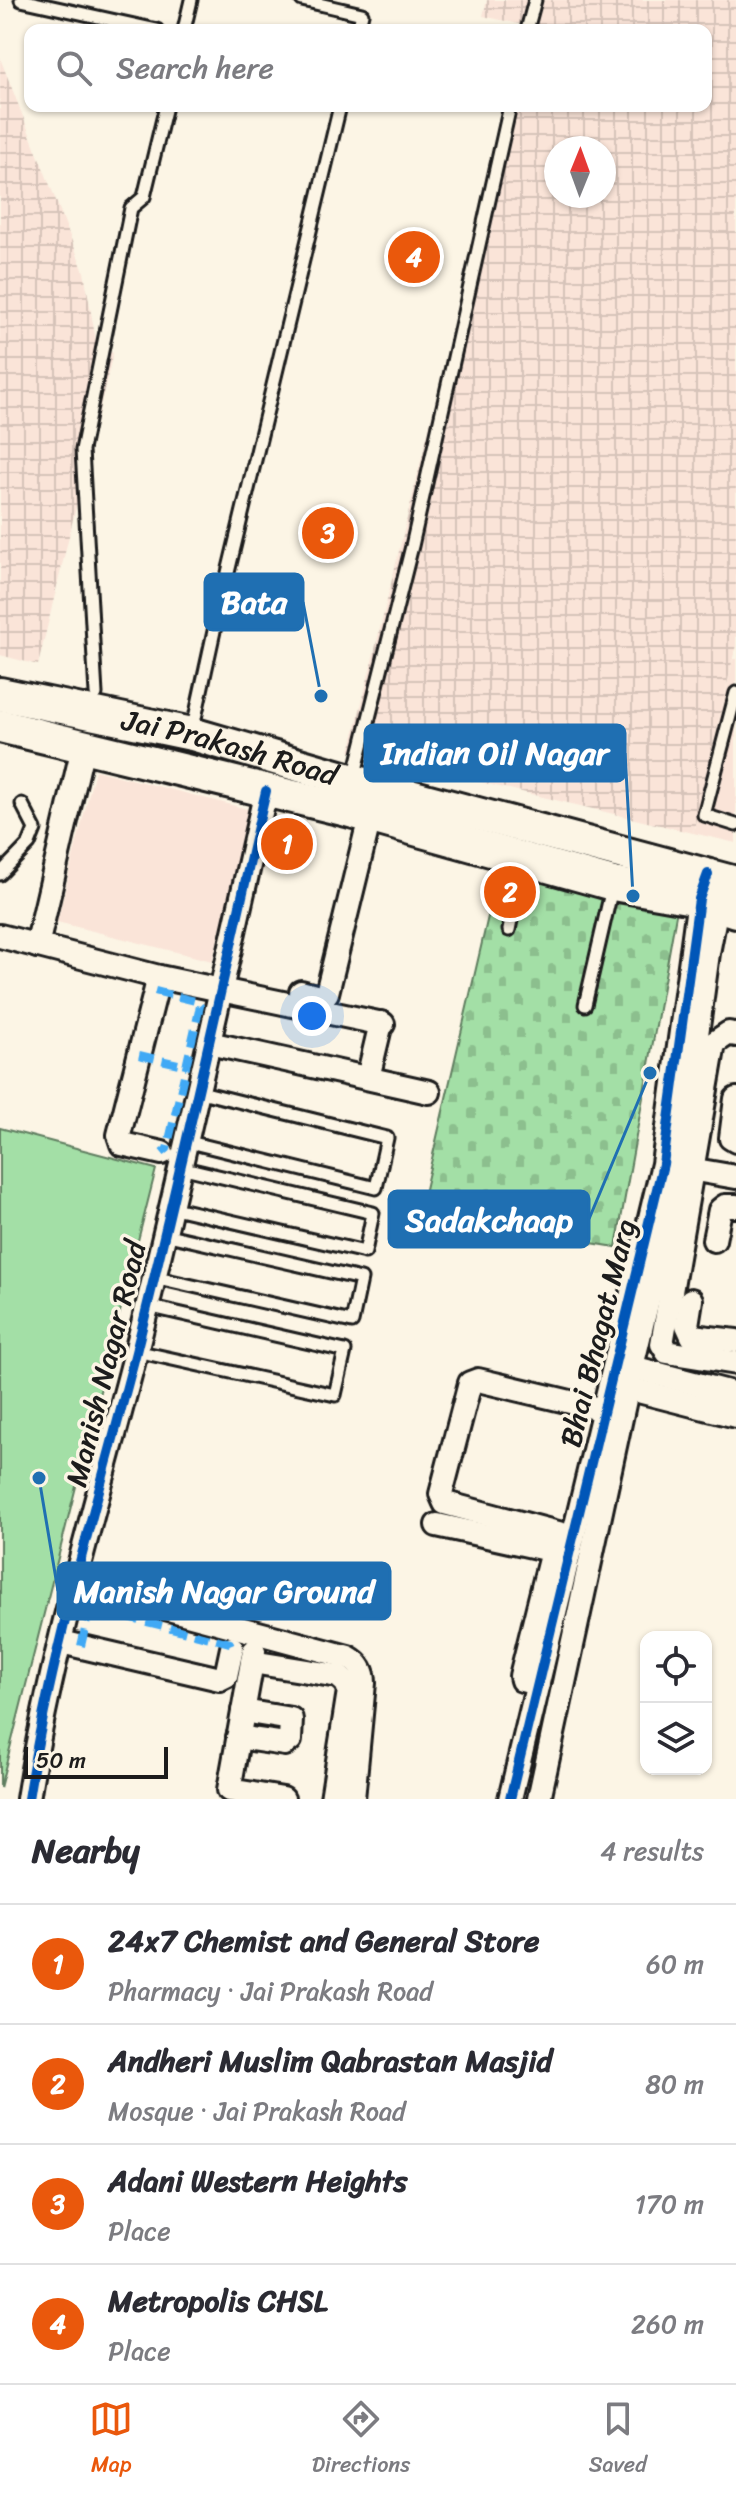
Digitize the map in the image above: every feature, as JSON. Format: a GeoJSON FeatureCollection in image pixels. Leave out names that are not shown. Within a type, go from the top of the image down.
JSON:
{"type":"FeatureCollection","features":[{"type":"Feature","properties":{"kind":"main road","name":"Jai Prakash Road"},"geometry":{"type":"LineString","coordinates":[[0,694],[192,734],[357,803],[523,861],[613,884],[723,888]]}},
{"type":"Feature","properties":{"kind":"main road","name":"Jai Prakash Road"},"geometry":{"type":"LineString","coordinates":[[0,726],[266,791],[357,803],[723,888]]}},
{"type":"Feature","properties":{"kind":"street"},"geometry":{"type":"LineString","coordinates":[[37,946],[83,747]]}},
{"type":"Feature","properties":{"kind":"street","name":"Manish Nagar Road"},"geometry":{"type":"LineString","coordinates":[[28,1799],[40,1722],[170,1207],[171,1160],[185,1141],[209,1043],[229,987],[266,791]]}},
{"type":"Feature","properties":{"kind":"street"},"geometry":{"type":"LineString","coordinates":[[0,936],[159,977],[325,997],[357,803]]}},
{"type":"Feature","properties":{"kind":"street"},"geometry":{"type":"LineString","coordinates":[[723,888],[700,952],[662,1344],[667,1352],[736,1363]]}},
{"type":"Feature","properties":{"kind":"street"},"geometry":{"type":"LineString","coordinates":[[159,977],[119,1135],[122,1144],[171,1160]]}},
{"type":"Feature","properties":{"kind":"street"},"geometry":{"type":"LineString","coordinates":[[229,987],[294,1008],[381,1026],[368,1078]]}},
{"type":"Feature","properties":{"kind":"street"},"geometry":{"type":"LineString","coordinates":[[678,1168],[714,1043],[729,1033],[736,1035]]}},
{"type":"Feature","properties":{"kind":"street"},"geometry":{"type":"LineString","coordinates":[[209,1043],[429,1092]]}},
{"type":"Feature","properties":{"kind":"street"},"geometry":{"type":"LineString","coordinates":[[736,1099],[730,1131],[731,1138],[736,1141]]}},
{"type":"Feature","properties":{"kind":"street"},"geometry":{"type":"LineString","coordinates":[[678,1168],[736,1177]]}},
{"type":"Feature","properties":{"kind":"street","name":"Bhai Bhagat Marg"},"geometry":{"type":"LineString","coordinates":[[510,1799],[538,1684],[538,1626],[565,1547],[599,1473],[604,1410],[621,1375],[678,1168]]}},
{"type":"Feature","properties":{"kind":"street"},"geometry":{"type":"LineString","coordinates":[[714,1240],[720,1210],[725,1206],[736,1206]]}},
{"type":"Feature","properties":{"kind":"street"},"geometry":{"type":"LineString","coordinates":[[691,1300],[687,1325],[692,1336],[736,1341]]}},
{"type":"Feature","properties":{"kind":"street"},"geometry":{"type":"LineString","coordinates":[[621,1375],[736,1394]]}},
{"type":"Feature","properties":{"kind":"street"},"geometry":{"type":"LineString","coordinates":[[621,1375],[736,1416]]}},
{"type":"Feature","properties":{"kind":"street"},"geometry":{"type":"LineString","coordinates":[[539,1799],[599,1473],[621,1375]]}},
{"type":"Feature","properties":{"kind":"street"},"geometry":{"type":"LineString","coordinates":[[565,1547],[445,1503],[441,1494],[470,1383],[478,1380],[604,1410]]}},
{"type":"Feature","properties":{"kind":"street"},"geometry":{"type":"LineString","coordinates":[[437,1525],[565,1547]]}},
{"type":"Feature","properties":{"kind":"street"},"geometry":{"type":"LineString","coordinates":[[73,1587],[165,1608],[357,1662],[364,1683],[353,1799]]}},
{"type":"Feature","properties":{"kind":"street"},"geometry":{"type":"LineString","coordinates":[[258,1634],[229,1790],[283,1799]]}},
{"type":"Feature","properties":{"kind":"street"},"geometry":{"type":"LineString","coordinates":[[61,1642],[223,1679],[232,1648]]}},
{"type":"Feature","properties":{"kind":"street"},"geometry":{"type":"LineString","coordinates":[[252,1662],[338,1676],[346,1683],[349,1691],[332,1799]]}},
{"type":"Feature","properties":{"kind":"street"},"geometry":{"type":"LineString","coordinates":[[238,1737],[285,1744],[290,1740],[291,1719],[243,1711]]}},
{"type":"Feature","properties":{"kind":"street"},"geometry":{"type":"LineString","coordinates":[[517,1768],[530,1799]]}},
{"type":"Feature","properties":{"kind":"lane"},"geometry":{"type":"LineString","coordinates":[[21,0],[130,24]]}},
{"type":"Feature","properties":{"kind":"lane"},"geometry":{"type":"LineString","coordinates":[[185,24],[191,0]]}},
{"type":"Feature","properties":{"kind":"lane"},"geometry":{"type":"LineString","coordinates":[[302,0],[362,14],[360,24]]}},
{"type":"Feature","properties":{"kind":"lane"},"geometry":{"type":"LineString","coordinates":[[529,24],[535,0]]}},
{"type":"Feature","properties":{"kind":"lane"},"geometry":{"type":"LineString","coordinates":[[96,694],[82,450],[131,208],[144,197],[165,112]]}},
{"type":"Feature","properties":{"kind":"lane"},"geometry":{"type":"LineString","coordinates":[[192,734],[339,112]]}},
{"type":"Feature","properties":{"kind":"lane"},"geometry":{"type":"LineString","coordinates":[[357,803],[509,112]]}},
{"type":"Feature","properties":{"kind":"lane"},"geometry":{"type":"LineString","coordinates":[[736,693],[704,815],[736,825]]}},
{"type":"Feature","properties":{"kind":"lane"},"geometry":{"type":"LineString","coordinates":[[0,874],[29,844],[35,829],[22,804]]}},
{"type":"Feature","properties":{"kind":"lane"},"geometry":{"type":"LineString","coordinates":[[509,930],[523,861]]}},
{"type":"Feature","properties":{"kind":"lane"},"geometry":{"type":"LineString","coordinates":[[585,1005],[613,884]]}},
{"type":"Feature","properties":{"kind":"lane"},"geometry":{"type":"LineString","coordinates":[[185,1141],[376,1188],[387,1138],[197,1091]]}},
{"type":"Feature","properties":{"kind":"lane"},"geometry":{"type":"LineString","coordinates":[[170,1207],[365,1252],[373,1213],[171,1160]]}},
{"type":"Feature","properties":{"kind":"lane"},"geometry":{"type":"LineString","coordinates":[[153,1277],[352,1322],[361,1279],[163,1234]]}},
{"type":"Feature","properties":{"kind":"lane"},"geometry":{"type":"LineString","coordinates":[[136,1351],[335,1395],[342,1366],[345,1351],[146,1306]]}},
{"type":"Feature","properties":{"kind":"shaded area"},"geometry":{"type":"Polygon","coordinates":[[[487,0],[736,0],[736,645],[693,833],[350,751],[507,112],[712,112],[712,24],[519,24],[483,16],[487,0]]]}},
{"type":"Feature","properties":{"kind":"shaded area"},"geometry":{"type":"Polygon","coordinates":[[[0,58],[84,272],[97,347],[113,353],[38,665],[0,655],[0,58]]]}},
{"type":"Feature","properties":{"kind":"shaded area"},"geometry":{"type":"Polygon","coordinates":[[[733,659],[736,659],[736,843],[693,833],[733,659]]]}},
{"type":"Feature","properties":{"kind":"shaded area"},"geometry":{"type":"Polygon","coordinates":[[[95,770],[251,810],[212,961],[57,922],[95,770]]]}},
{"type":"Feature","properties":{"kind":"green space"},"geometry":{"type":"Polygon","coordinates":[[[499,869],[677,909],[616,1247],[419,1215],[499,869]]]}},
{"type":"Feature","properties":{"kind":"green space"},"geometry":{"type":"Polygon","coordinates":[[[0,1128],[156,1169],[0,1788],[0,1128]]]}},
{"type":"Feature","properties":{"kind":"marked path"},"geometry":{"type":"LineString","coordinates":[[155,991],[195,1001],[200,1006],[167,1149],[162,1153]]}},
{"type":"Feature","properties":{"kind":"marked path"},"geometry":{"type":"LineString","coordinates":[[139,1055],[187,1066]]}},
{"type":"Feature","properties":{"kind":"marked path"},"geometry":{"type":"LineString","coordinates":[[81,1646],[92,1608],[230,1643],[232,1648]]}},
{"type":"Feature","properties":{"kind":"cycle path"},"geometry":{"type":"LineString","coordinates":[[28,1799],[63,1630],[153,1282],[266,791]]}},
{"type":"Feature","properties":{"kind":"cycle path"},"geometry":{"type":"LineString","coordinates":[[510,1799],[663,1164],[699,899],[708,874]]}},
{"type":"Feature","properties":{"kind":"place","name":"Metropolis CHSL"},"geometry":{"type":"Point","coordinates":[414,257]}},
{"type":"Feature","properties":{"kind":"place","name":"Adani Western Heights"},"geometry":{"type":"Point","coordinates":[328,533]}},
{"type":"Feature","properties":{"kind":"place","name":"Bata"},"geometry":{"type":"Point","coordinates":[321,696]}},
{"type":"Feature","properties":{"kind":"place","name":"24x7 Chemist and General Store"},"geometry":{"type":"Point","coordinates":[287,844]}},
{"type":"Feature","properties":{"kind":"place","name":"Andheri Muslim Qabrastan Masjid"},"geometry":{"type":"Point","coordinates":[510,892]}},
{"type":"Feature","properties":{"kind":"place","name":"Indian Oil Nagar"},"geometry":{"type":"Point","coordinates":[633,896]}},
{"type":"Feature","properties":{"kind":"place","name":"Sadakchaap"},"geometry":{"type":"Point","coordinates":[650,1073]}},
{"type":"Feature","properties":{"kind":"place","name":"Manish Nagar Ground"},"geometry":{"type":"Point","coordinates":[39,1478]}}]}
